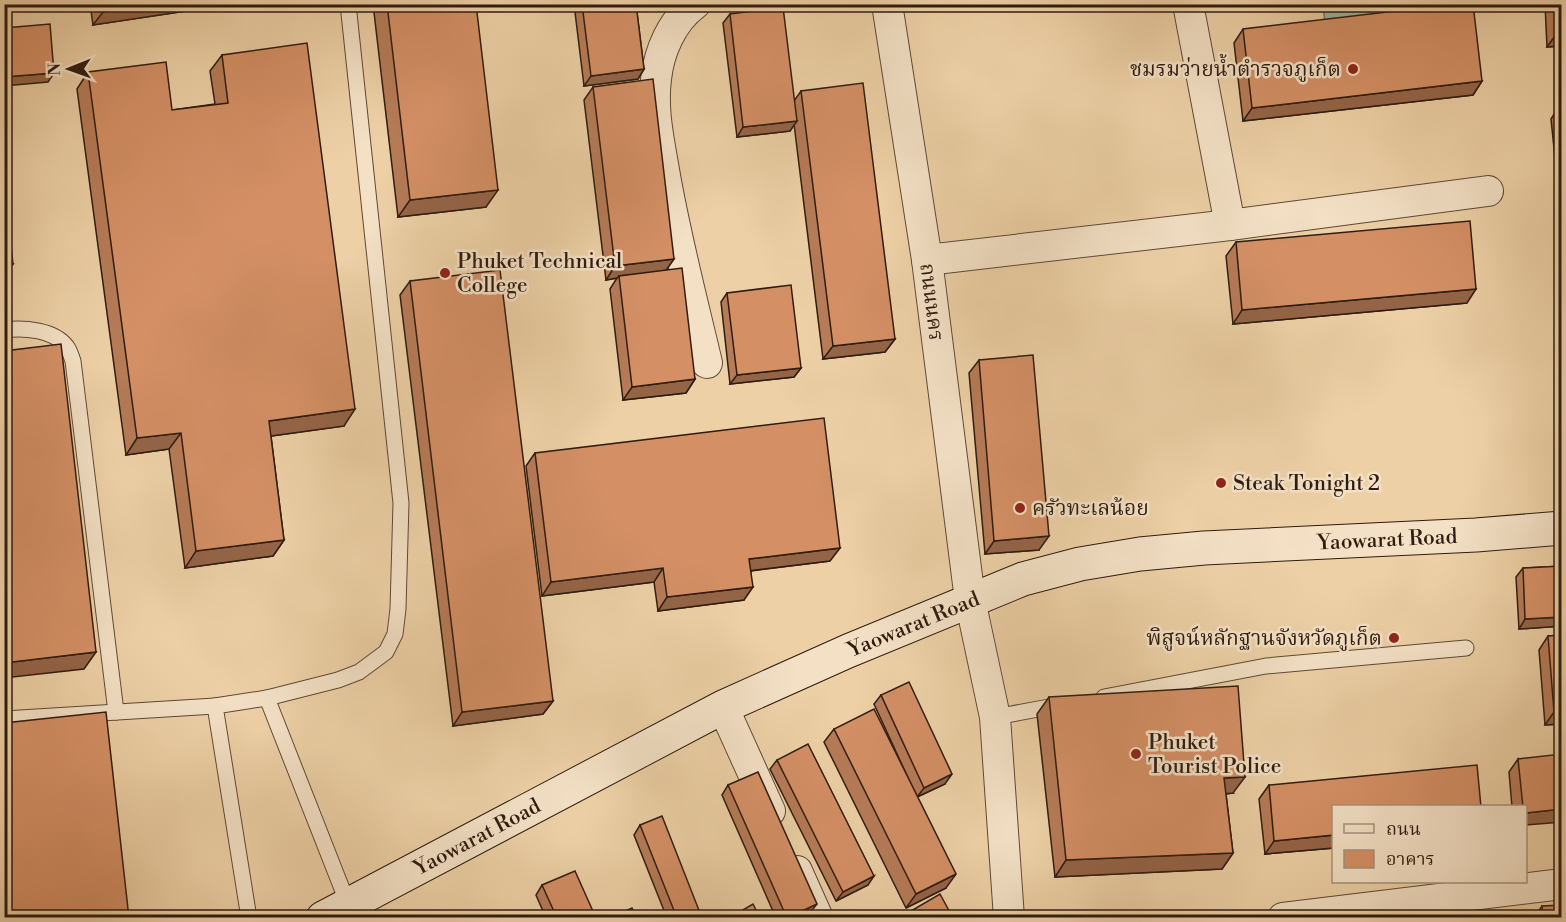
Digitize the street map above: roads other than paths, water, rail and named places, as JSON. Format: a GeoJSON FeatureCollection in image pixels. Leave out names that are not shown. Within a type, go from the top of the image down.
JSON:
{"type":"FeatureCollection","features":[{"type":"Feature","properties":{"kind":"main road","name":"Yaowarat Road"},"geometry":{"type":"LineString","coordinates":[[349,910],[723,707],[849,651],[1023,579],[1080,564],[1140,554],[1204,548],[1562,528]]}},
{"type":"Feature","properties":{"kind":"street","name":"ถนนนคร"},"geometry":{"type":"LineString","coordinates":[[887,4],[927,260],[970,600],[995,717],[1009,918]]}},
{"type":"Feature","properties":{"kind":"street"},"geometry":{"type":"LineString","coordinates":[[1188,4],[1230,225]]}},
{"type":"Feature","properties":{"kind":"street"},"geometry":{"type":"LineString","coordinates":[[692,5],[667,38],[656,78],[655,114],[672,219],[707,363]]}},
{"type":"Feature","properties":{"kind":"street"},"geometry":{"type":"LineString","coordinates":[[927,260],[1230,225],[1488,191]]}},
{"type":"Feature","properties":{"kind":"street"},"geometry":{"type":"LineString","coordinates":[[723,707],[818,918]]}},
{"type":"Feature","properties":{"kind":"street"},"geometry":{"type":"LineString","coordinates":[[1283,918],[1562,884]]}},
{"type":"Feature","properties":{"kind":"lane"},"geometry":{"type":"LineString","coordinates":[[4,719],[215,706],[267,698],[338,680],[359,672],[386,652],[395,634],[398,609],[401,503],[348,4]]}},
{"type":"Feature","properties":{"kind":"lane"},"geometry":{"type":"LineString","coordinates":[[4,330],[16,328],[49,334],[66,345],[73,361],[116,712]]}},
{"type":"Feature","properties":{"kind":"lane"},"geometry":{"type":"LineString","coordinates":[[995,717],[1266,666],[1466,648]]}},
{"type":"Feature","properties":{"kind":"lane"},"geometry":{"type":"LineString","coordinates":[[267,698],[349,910]]}},
{"type":"Feature","properties":{"kind":"lane"},"geometry":{"type":"LineString","coordinates":[[215,706],[249,918]]}},
{"type":"Feature","properties":{"kind":"place","name":"ชมรมว่ายน้ำตำรวจภูเก็ต"},"geometry":{"type":"Point","coordinates":[1353,69]}},
{"type":"Feature","properties":{"kind":"place","name":"Phuket Technical College"},"geometry":{"type":"Point","coordinates":[445,273]}},
{"type":"Feature","properties":{"kind":"place","name":"Steak Tonight 2"},"geometry":{"type":"Point","coordinates":[1221,483]}},
{"type":"Feature","properties":{"kind":"place","name":"ครัวทะเลน้อย"},"geometry":{"type":"Point","coordinates":[1020,508]}},
{"type":"Feature","properties":{"kind":"place","name":"พิสูจน์หลักฐานจังหวัดภูเก็ต"},"geometry":{"type":"Point","coordinates":[1394,638]}},
{"type":"Feature","properties":{"kind":"place","name":"Phuket Tourist Police"},"geometry":{"type":"Point","coordinates":[1136,754]}}]}
